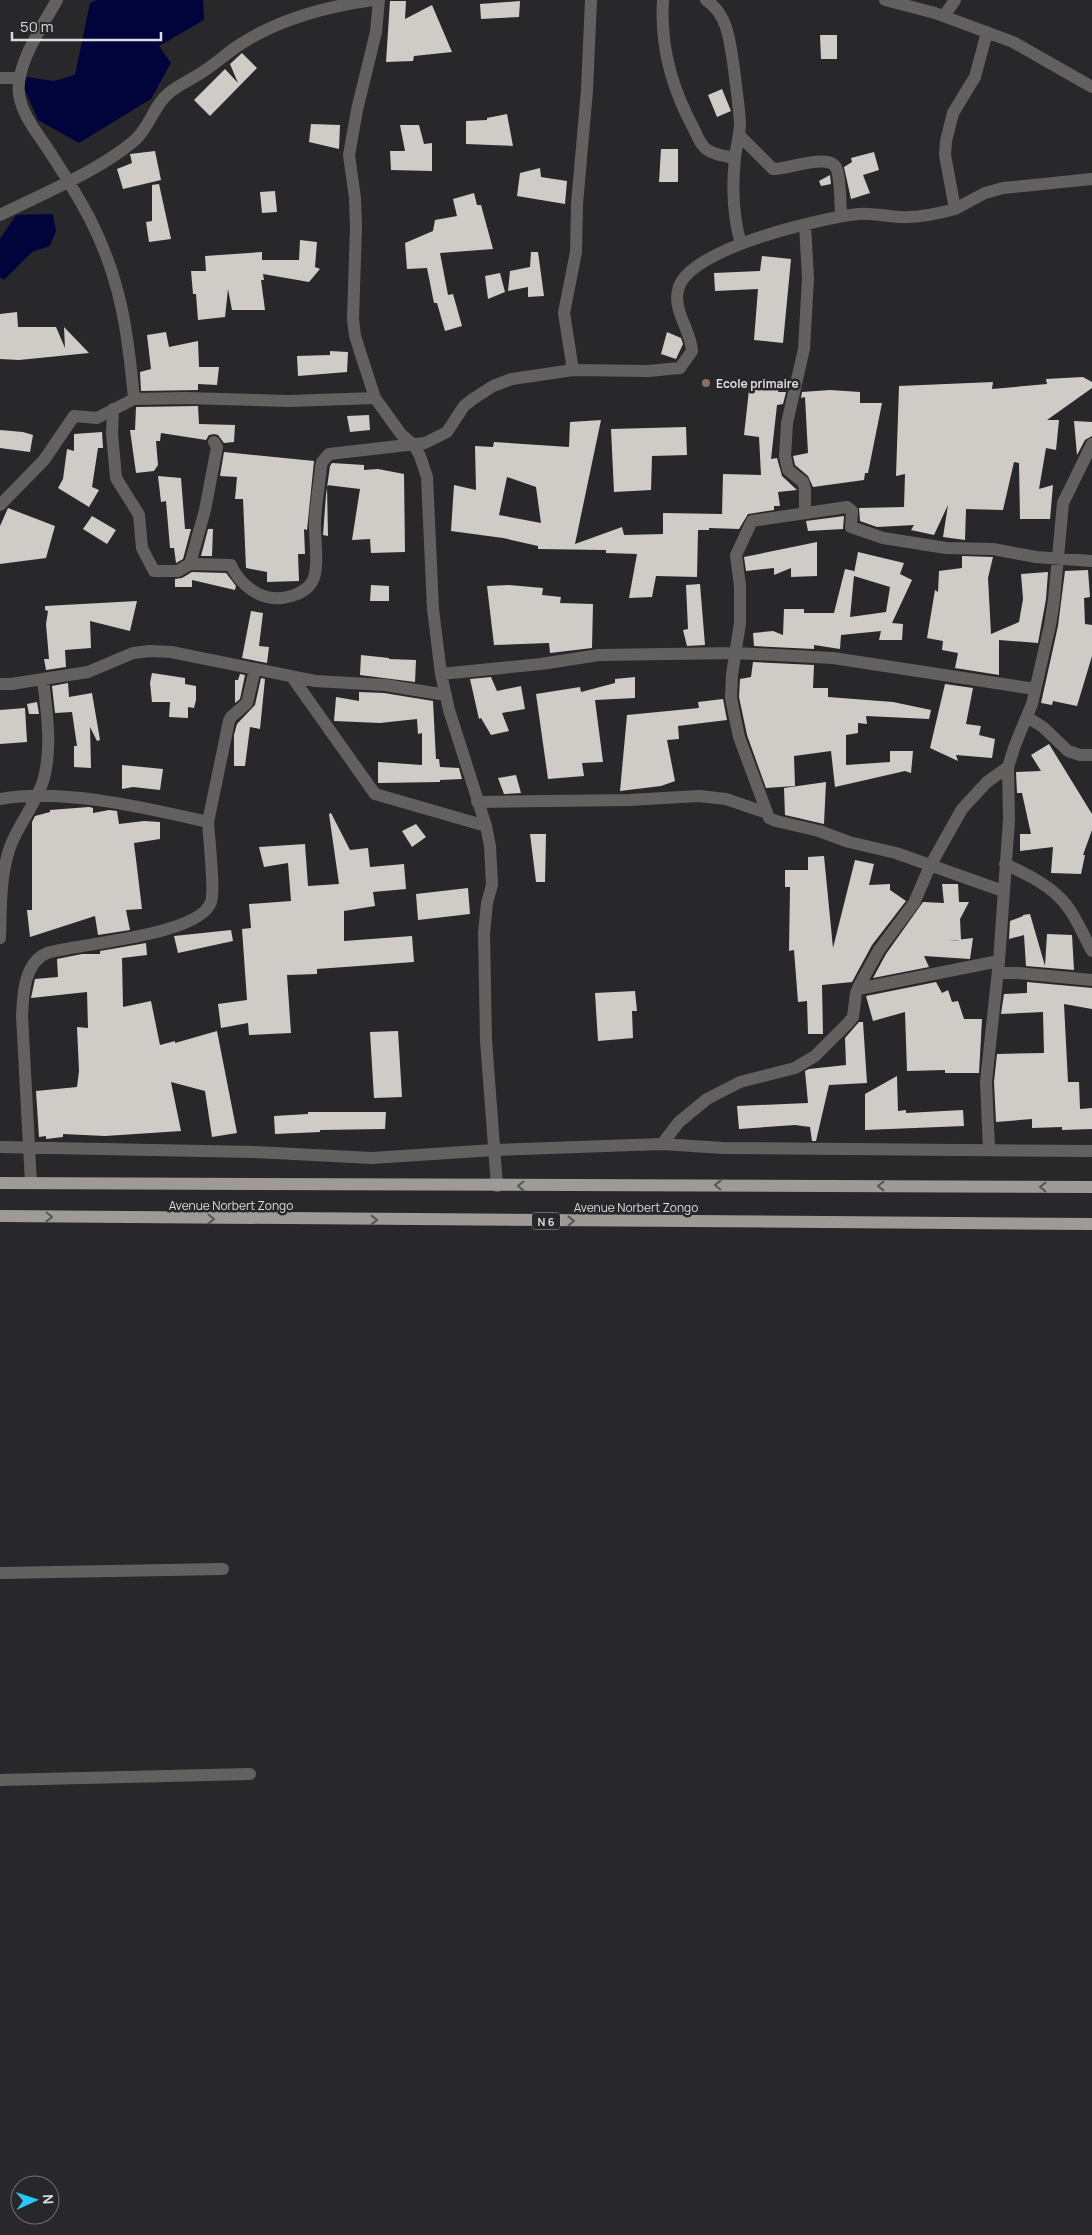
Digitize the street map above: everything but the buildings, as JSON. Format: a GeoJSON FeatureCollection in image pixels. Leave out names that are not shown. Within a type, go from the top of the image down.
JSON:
{"type":"FeatureCollection","features":[{"type":"Feature","properties":{"kind":"main road","name":"Avenue Norbert Zongo"},"geometry":{"type":"LineString","coordinates":[[0,1183],[497,1186],[708,1184],[1092,1187]]}},
{"type":"Feature","properties":{"kind":"main road","name":"Avenue Norbert Zongo"},"geometry":{"type":"LineString","coordinates":[[0,1216],[1092,1224]]}},
{"type":"Feature","properties":{"kind":"street"},"geometry":{"type":"LineString","coordinates":[[57,0],[29,52],[19,78],[19,94],[26,115],[90,219],[110,266],[122,305],[134,399]]}},
{"type":"Feature","properties":{"kind":"street"},"geometry":{"type":"LineString","coordinates":[[0,215],[107,159],[136,138],[156,108],[169,93],[245,41],[321,5],[373,0]]}},
{"type":"Feature","properties":{"kind":"street"},"geometry":{"type":"LineString","coordinates":[[379,0],[376,32],[357,110],[349,155],[355,198],[356,227],[354,327],[375,398],[401,434],[414,445],[420,456],[426,477],[433,609],[441,674],[477,802],[486,826],[490,846],[492,874],[484,933],[486,1040],[497,1186]]}},
{"type":"Feature","properties":{"kind":"street"},"geometry":{"type":"LineString","coordinates":[[573,370],[564,313],[576,252],[577,204],[587,82],[591,0]]}},
{"type":"Feature","properties":{"kind":"street"},"geometry":{"type":"LineString","coordinates":[[663,0],[665,38],[670,75],[690,122],[706,148],[718,155],[735,158]]}},
{"type":"Feature","properties":{"kind":"street"},"geometry":{"type":"LineString","coordinates":[[706,0],[718,10],[728,31],[739,106],[740,136],[735,158],[735,225],[741,244]]}},
{"type":"Feature","properties":{"kind":"street"},"geometry":{"type":"LineString","coordinates":[[885,0],[944,16],[1013,42],[1092,87]]}},
{"type":"Feature","properties":{"kind":"street"},"geometry":{"type":"LineString","coordinates":[[944,16],[955,0]]}},
{"type":"Feature","properties":{"kind":"street"},"geometry":{"type":"LineString","coordinates":[[955,209],[945,155],[946,141],[953,113],[975,77],[987,32]]}},
{"type":"Feature","properties":{"kind":"street"},"geometry":{"type":"LineString","coordinates":[[0,78],[19,78]]}},
{"type":"Feature","properties":{"kind":"street"},"geometry":{"type":"LineString","coordinates":[[740,136],[772,169],[798,167],[823,160],[837,167],[841,216]]}},
{"type":"Feature","properties":{"kind":"street"},"geometry":{"type":"LineString","coordinates":[[113,409],[112,433],[116,478],[139,515],[142,548],[154,571],[178,571],[190,564],[231,565],[235,574],[244,583],[265,597],[282,599],[305,589],[313,581],[316,571],[315,520],[322,462],[329,454],[425,443],[443,435],[451,428],[464,406],[493,386],[525,376],[573,370],[648,371],[680,368],[692,352],[691,341],[679,312],[677,295],[680,282],[710,256],[741,244],[841,216],[866,214],[915,217],[955,209],[991,191],[1022,185],[1092,179]]}},
{"type":"Feature","properties":{"kind":"street"},"geometry":{"type":"LineString","coordinates":[[805,225],[808,278],[804,348],[787,423],[785,456],[789,471],[803,482],[805,489],[805,512]]}},
{"type":"Feature","properties":{"kind":"street"},"geometry":{"type":"LineString","coordinates":[[0,505],[44,460],[74,416],[97,418],[134,399],[186,398],[290,401],[375,398]]}},
{"type":"Feature","properties":{"kind":"street"},"geometry":{"type":"LineString","coordinates":[[190,564],[205,510],[217,447],[214,442]]}},
{"type":"Feature","properties":{"kind":"street"},"geometry":{"type":"LineString","coordinates":[[990,1149],[986,1082],[998,967],[1010,810],[1008,767],[1027,717],[1050,625],[1063,503],[1092,444]]}},
{"type":"Feature","properties":{"kind":"street"},"geometry":{"type":"LineString","coordinates":[[1003,891],[896,853],[769,818],[734,720],[731,684],[740,623],[740,586],[736,555],[752,522],[847,506],[852,511],[851,527],[868,534],[946,548],[993,549],[1058,560],[1092,561]]}},
{"type":"Feature","properties":{"kind":"street"},"geometry":{"type":"LineString","coordinates":[[0,684],[44,680],[88,672],[133,653],[150,651],[171,652],[315,681],[385,685],[446,695]]}},
{"type":"Feature","properties":{"kind":"street"},"geometry":{"type":"LineString","coordinates":[[441,674],[549,664],[598,655],[736,653],[833,658],[1035,689]]}},
{"type":"Feature","properties":{"kind":"street"},"geometry":{"type":"LineString","coordinates":[[31,1183],[22,1016],[23,994],[30,969],[40,957],[47,953],[172,929],[194,920],[207,909],[213,896],[208,822],[229,721],[234,714],[247,704],[255,669]]}},
{"type":"Feature","properties":{"kind":"street"},"geometry":{"type":"LineString","coordinates":[[292,677],[376,794],[486,826]]}},
{"type":"Feature","properties":{"kind":"street"},"geometry":{"type":"LineString","coordinates":[[0,938],[2,874],[10,847],[25,816],[39,795],[49,751],[44,680]]}},
{"type":"Feature","properties":{"kind":"street"},"geometry":{"type":"LineString","coordinates":[[1027,717],[1043,727],[1068,751],[1080,755],[1092,755]]}},
{"type":"Feature","properties":{"kind":"street"},"geometry":{"type":"LineString","coordinates":[[662,1144],[679,1122],[707,1099],[740,1082],[795,1068],[815,1056],[851,1021],[858,989],[879,950],[914,903],[930,866],[968,800],[987,782],[1008,767]]}},
{"type":"Feature","properties":{"kind":"street"},"geometry":{"type":"LineString","coordinates":[[0,799],[39,795],[139,808],[208,822]]}},
{"type":"Feature","properties":{"kind":"street"},"geometry":{"type":"LineString","coordinates":[[477,802],[620,801],[699,796],[726,799],[767,813]]}},
{"type":"Feature","properties":{"kind":"street"},"geometry":{"type":"LineString","coordinates":[[1005,864],[1036,880],[1059,897],[1074,918],[1092,950]]}},
{"type":"Feature","properties":{"kind":"street"},"geometry":{"type":"LineString","coordinates":[[858,989],[998,967],[1018,973],[1092,980]]}},
{"type":"Feature","properties":{"kind":"street"},"geometry":{"type":"LineString","coordinates":[[0,1147],[255,1152],[372,1158],[494,1150],[662,1144],[723,1148],[1092,1151]]}},
{"type":"Feature","properties":{"kind":"street"},"geometry":{"type":"LineString","coordinates":[[0,1572],[224,1569]]}},
{"type":"Feature","properties":{"kind":"street"},"geometry":{"type":"LineString","coordinates":[[0,1780],[250,1774]]}},
{"type":"Feature","properties":{"kind":"shaded area"},"geometry":{"type":"Polygon","coordinates":[[[97,0],[203,0],[204,20],[159,46],[171,63],[151,99],[79,143],[38,120],[23,86],[27,77],[54,81],[75,75],[90,3],[97,0]]]}},
{"type":"Feature","properties":{"kind":"shaded area"},"geometry":{"type":"Polygon","coordinates":[[[53,214],[56,231],[50,246],[32,252],[4,280],[0,277],[0,239],[16,215],[53,214]]]}},
{"type":"Feature","properties":{"kind":"place","name":"Ecole primaire"},"geometry":{"type":"Point","coordinates":[706,383]}}]}
